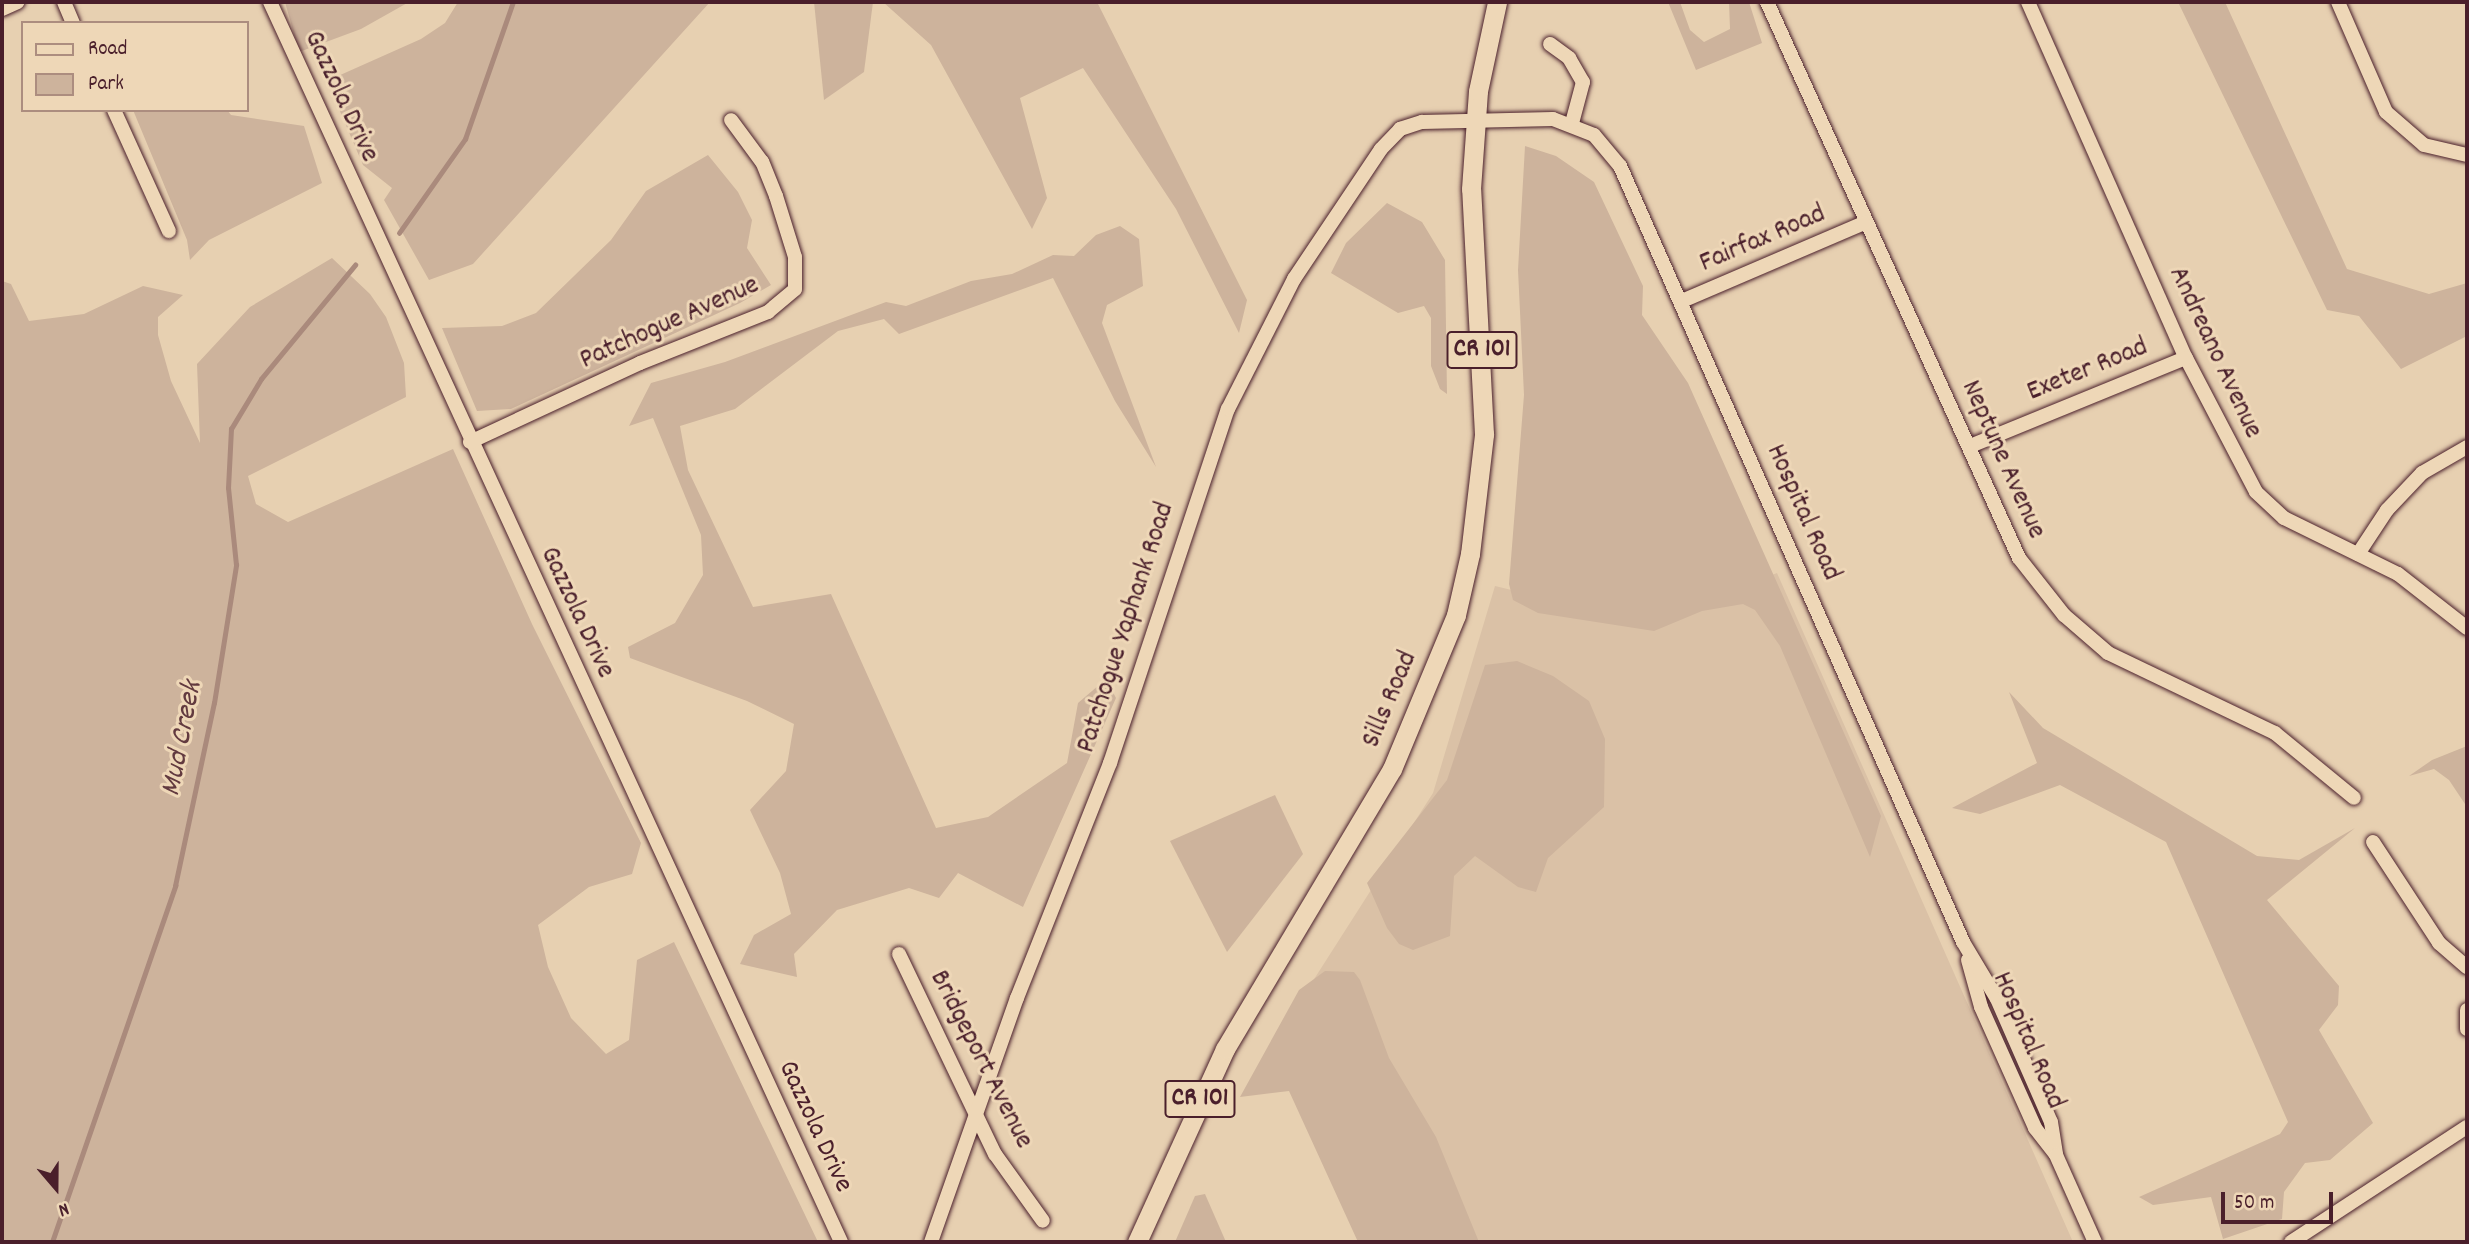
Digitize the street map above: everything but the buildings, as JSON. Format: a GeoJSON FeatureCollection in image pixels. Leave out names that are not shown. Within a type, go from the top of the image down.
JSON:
{"type":"FeatureCollection","features":[{"type":"Feature","properties":{"kind":"main road","name":"CR 101"},"geometry":{"type":"LineString","coordinates":[[1476,121],[1497,2]]}},
{"type":"Feature","properties":{"kind":"main road","name":"Sills Road"},"geometry":{"type":"LineString","coordinates":[[1137,1242],[1224,1049],[1392,769],[1455,615],[1469,554],[1484,435],[1471,227],[1476,121]]}},
{"type":"Feature","properties":{"kind":"street"},"geometry":{"type":"LineString","coordinates":[[2,9],[18,2]]}},
{"type":"Feature","properties":{"kind":"street"},"geometry":{"type":"LineString","coordinates":[[64,2],[72,21]]}},
{"type":"Feature","properties":{"kind":"street","name":"Gazzola Drive"},"geometry":{"type":"LineString","coordinates":[[270,2],[470,442],[841,1242]]}},
{"type":"Feature","properties":{"kind":"street","name":"Neptune Avenue"},"geometry":{"type":"LineString","coordinates":[[1767,2],[1864,223],[1970,446],[2019,558],[2064,615],[2108,653],[2275,733],[2354,798]]}},
{"type":"Feature","properties":{"kind":"street","name":"Andreano Avenue"},"geometry":{"type":"LineString","coordinates":[[2028,2],[2186,358],[2256,492],[2284,518],[2398,574],[2467,628]]}},
{"type":"Feature","properties":{"kind":"street"},"geometry":{"type":"LineString","coordinates":[[2338,2],[2386,112],[2424,145],[2467,155]]}},
{"type":"Feature","properties":{"kind":"street"},"geometry":{"type":"LineString","coordinates":[[1550,44],[1576,66],[1583,82],[1572,123]]}},
{"type":"Feature","properties":{"kind":"street"},"geometry":{"type":"LineString","coordinates":[[115,112],[169,231]]}},
{"type":"Feature","properties":{"kind":"street","name":"Hospital Road"},"geometry":{"type":"LineString","coordinates":[[1476,121],[1553,119],[1572,123],[1594,135],[1614,155],[1682,302],[1963,942],[2012,1033],[2051,1122],[2056,1155],[2095,1242]]}},
{"type":"Feature","properties":{"kind":"street","name":"Patchogue Avenue"},"geometry":{"type":"LineString","coordinates":[[470,442],[640,363],[768,312],[795,289],[795,257],[776,196],[762,162],[731,120]]}},
{"type":"Feature","properties":{"kind":"street","name":"Patchogue Yaphank Road"},"geometry":{"type":"LineString","coordinates":[[931,1242],[976,1113],[1110,763],[1192,506],[1251,359],[1294,279],[1388,140],[1406,126],[1422,122],[1476,121]]}},
{"type":"Feature","properties":{"kind":"street","name":"Fairfax Road"},"geometry":{"type":"LineString","coordinates":[[1682,302],[1864,223]]}},
{"type":"Feature","properties":{"kind":"street","name":"Exeter Road"},"geometry":{"type":"LineString","coordinates":[[1970,446],[2186,358]]}},
{"type":"Feature","properties":{"kind":"street"},"geometry":{"type":"LineString","coordinates":[[2358,554],[2387,510],[2422,473],[2467,447]]}},
{"type":"Feature","properties":{"kind":"street"},"geometry":{"type":"LineString","coordinates":[[2373,842],[2440,943],[2467,968]]}},
{"type":"Feature","properties":{"kind":"street","name":"Bridgeport Avenue"},"geometry":{"type":"LineString","coordinates":[[899,954],[995,1154],[1043,1220]]}},
{"type":"Feature","properties":{"kind":"street"},"geometry":{"type":"LineString","coordinates":[[2467,1010],[2467,1029]]}},
{"type":"Feature","properties":{"kind":"street"},"geometry":{"type":"LineString","coordinates":[[2277,1242],[2292,1241],[2467,1127]]}},
{"type":"Feature","properties":{"kind":"shaded area"},"geometry":{"type":"Polygon","coordinates":[[[1777,573],[2073,1242],[1372,1242],[1279,1034],[1433,793],[1495,586],[1650,623],[1777,573]]]}},
{"type":"Feature","properties":{"kind":"green space"},"geometry":{"type":"Polygon","coordinates":[[[285,2],[409,2],[361,29],[299,52],[285,2]]]}},
{"type":"Feature","properties":{"kind":"green space"},"geometry":{"type":"Polygon","coordinates":[[[458,2],[710,2],[473,264],[429,280],[384,200],[392,188],[363,165],[333,95],[338,76],[421,39],[445,23],[458,2]]]}},
{"type":"Feature","properties":{"kind":"green space"},"geometry":{"type":"Polygon","coordinates":[[[814,2],[873,2],[864,72],[824,100],[814,2]]]}},
{"type":"Feature","properties":{"kind":"green space"},"geometry":{"type":"Polygon","coordinates":[[[883,2],[1097,2],[1247,300],[1239,333],[1176,209],[1083,68],[1020,98],[1047,198],[1032,229],[931,45],[883,2]]]}},
{"type":"Feature","properties":{"kind":"green space"},"geometry":{"type":"Polygon","coordinates":[[[1668,2],[1680,2],[1690,30],[1704,42],[1730,29],[1729,2],[1749,2],[1762,43],[1696,70],[1668,2]]]}},
{"type":"Feature","properties":{"kind":"green space"},"geometry":{"type":"Polygon","coordinates":[[[2178,2],[2225,2],[2347,269],[2429,294],[2467,283],[2467,336],[2401,369],[2359,316],[2327,310],[2178,2]]]}},
{"type":"Feature","properties":{"kind":"green space"},"geometry":{"type":"Polygon","coordinates":[[[134,112],[229,112],[231,115],[304,126],[322,183],[209,240],[190,260],[187,240],[134,112]]]}},
{"type":"Feature","properties":{"kind":"green space"},"geometry":{"type":"Polygon","coordinates":[[[1525,146],[1556,156],[1594,182],[1643,286],[1642,315],[1688,383],[1881,816],[1870,857],[1780,646],[1755,610],[1743,604],[1702,611],[1654,631],[1538,613],[1513,600],[1509,584],[1524,395],[1518,270],[1525,146]]]}},
{"type":"Feature","properties":{"kind":"green space"},"geometry":{"type":"Polygon","coordinates":[[[708,155],[738,192],[752,220],[747,248],[771,285],[740,303],[511,409],[477,411],[442,328],[502,326],[536,313],[611,240],[646,191],[708,155]]]}},
{"type":"Feature","properties":{"kind":"green space"},"geometry":{"type":"Polygon","coordinates":[[[1387,203],[1422,222],[1445,260],[1447,394],[1440,389],[1431,366],[1431,318],[1424,306],[1398,313],[1331,273],[1346,243],[1387,203]]]}},
{"type":"Feature","properties":{"kind":"green space"},"geometry":{"type":"Polygon","coordinates":[[[1120,226],[1139,239],[1143,286],[1107,305],[1102,323],[1156,467],[1115,401],[1053,278],[899,334],[884,319],[838,331],[735,409],[680,426],[688,470],[753,607],[831,594],[936,828],[988,817],[1067,763],[1078,703],[1106,679],[1116,698],[1023,907],[958,873],[939,898],[909,888],[837,910],[794,954],[797,977],[740,964],[754,935],[791,914],[780,873],[750,810],[786,771],[794,724],[747,701],[630,658],[628,647],[675,623],[703,575],[701,535],[653,418],[629,426],[651,383],[725,362],[886,302],[906,306],[971,281],[1012,274],[1053,255],[1074,256],[1096,235],[1120,226]]]}},
{"type":"Feature","properties":{"kind":"green space"},"geometry":{"type":"Polygon","coordinates":[[[332,258],[370,294],[386,317],[404,363],[406,397],[248,476],[256,504],[288,522],[453,449],[532,624],[641,843],[632,874],[589,887],[538,925],[548,967],[571,1018],[606,1054],[629,1040],[637,960],[674,942],[818,1242],[2,1242],[2,281],[11,284],[29,321],[84,314],[143,286],[183,295],[158,317],[158,335],[171,381],[200,443],[197,364],[250,307],[332,258]]]}},
{"type":"Feature","properties":{"kind":"green space"},"geometry":{"type":"Polygon","coordinates":[[[1517,661],[1553,676],[1589,701],[1605,739],[1604,807],[1548,858],[1536,892],[1518,887],[1475,856],[1454,876],[1450,936],[1413,950],[1399,944],[1387,928],[1367,883],[1447,780],[1485,665],[1517,661]]]}},
{"type":"Feature","properties":{"kind":"green space"},"geometry":{"type":"Polygon","coordinates":[[[2009,692],[2043,728],[2257,856],[2299,860],[2355,828],[2267,900],[2339,986],[2338,1005],[2319,1030],[2373,1123],[2330,1160],[2305,1163],[2284,1192],[2282,1219],[2223,1239],[2211,1197],[2153,1205],[2139,1197],[2280,1134],[2288,1122],[2166,842],[2060,785],[1980,814],[1952,808],[2037,763],[2009,692]]]}},
{"type":"Feature","properties":{"kind":"green space"},"geometry":{"type":"Polygon","coordinates":[[[2467,746],[2467,807],[2449,780],[2434,769],[2409,776],[2432,760],[2467,746]]]}},
{"type":"Feature","properties":{"kind":"green space"},"geometry":{"type":"Polygon","coordinates":[[[1275,795],[1303,854],[1227,952],[1170,841],[1275,795]]]}},
{"type":"Feature","properties":{"kind":"green space"},"geometry":{"type":"Polygon","coordinates":[[[1325,971],[1354,972],[1360,980],[1389,1058],[1436,1137],[1479,1242],[1358,1242],[1289,1091],[1240,1097],[1299,990],[1325,971]]]}},
{"type":"Feature","properties":{"kind":"green space"},"geometry":{"type":"Polygon","coordinates":[[[1205,1194],[1226,1242],[1175,1242],[1195,1196],[1205,1194]]]}},
{"type":"Feature","properties":{"kind":"waterway","name":"Mud Creek"},"geometry":{"type":"LineString","coordinates":[[399,233],[465,139],[513,2]]}},
{"type":"Feature","properties":{"kind":"waterway","name":"Mud Creek"},"geometry":{"type":"LineString","coordinates":[[52,1242],[175,886],[214,703],[236,565],[228,488],[231,429],[261,379],[355,265]]}}]}
